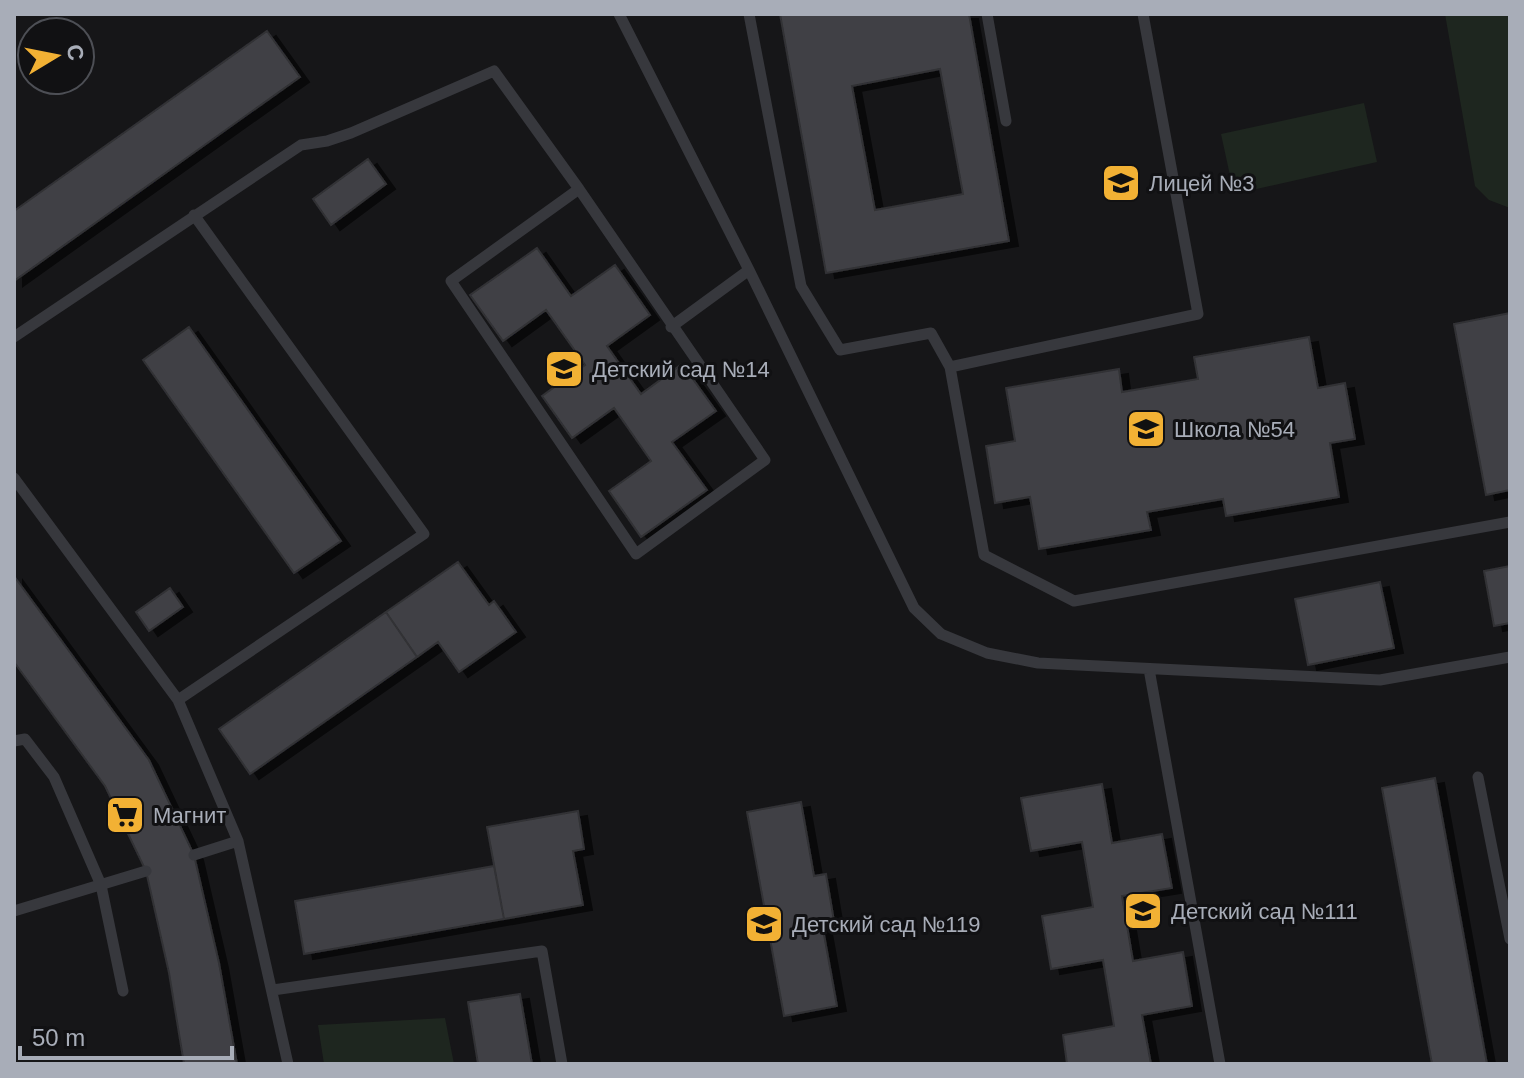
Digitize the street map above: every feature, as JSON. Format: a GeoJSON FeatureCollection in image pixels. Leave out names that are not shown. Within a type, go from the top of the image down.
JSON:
{"type":"FeatureCollection","features":[{"type":"Feature","properties":{"kind":"lane"},"geometry":{"type":"LineString","coordinates":[[619,14],[749,270],[914,608],[941,634],[987,653],[1038,663],[1380,680],[1510,657]]}},
{"type":"Feature","properties":{"kind":"lane"},"geometry":{"type":"LineString","coordinates":[[749,14],[801,286],[840,350],[931,333],[950,367],[984,555],[1074,601],[1510,522]]}},
{"type":"Feature","properties":{"kind":"lane"},"geometry":{"type":"LineString","coordinates":[[987,14],[1006,121]]}},
{"type":"Feature","properties":{"kind":"lane"},"geometry":{"type":"LineString","coordinates":[[950,367],[1198,314],[1143,14]]}},
{"type":"Feature","properties":{"kind":"lane"},"geometry":{"type":"LineString","coordinates":[[14,337],[301,145],[351,133],[494,71],[579,189],[765,460],[636,554],[451,281],[579,189]]}},
{"type":"Feature","properties":{"kind":"lane"},"geometry":{"type":"LineString","coordinates":[[178,700],[424,534],[194,215]]}},
{"type":"Feature","properties":{"kind":"lane"},"geometry":{"type":"LineString","coordinates":[[671,327],[749,270]]}},
{"type":"Feature","properties":{"kind":"lane"},"geometry":{"type":"LineString","coordinates":[[14,478],[178,700],[238,841],[288,1064]]}},
{"type":"Feature","properties":{"kind":"lane"},"geometry":{"type":"LineString","coordinates":[[1149,669],[1220,1064]]}},
{"type":"Feature","properties":{"kind":"lane"},"geometry":{"type":"LineString","coordinates":[[14,741],[25,739],[54,777],[101,885],[123,991]]}},
{"type":"Feature","properties":{"kind":"lane"},"geometry":{"type":"LineString","coordinates":[[1478,777],[1510,939]]}},
{"type":"Feature","properties":{"kind":"lane"},"geometry":{"type":"LineString","coordinates":[[194,855],[238,841]]}},
{"type":"Feature","properties":{"kind":"lane"},"geometry":{"type":"LineString","coordinates":[[14,911],[146,871]]}},
{"type":"Feature","properties":{"kind":"lane"},"geometry":{"type":"LineString","coordinates":[[273,990],[542,951],[562,1064]]}},
{"type":"Feature","properties":{"kind":"shaded area"},"geometry":{"type":"Polygon","coordinates":[[[1445,14],[1510,14],[1510,208],[1489,200],[1475,186],[1445,14]]]}},
{"type":"Feature","properties":{"kind":"shaded area"},"geometry":{"type":"Polygon","coordinates":[[[1364,103],[1377,162],[1234,194],[1221,134],[1364,103]]]}},
{"type":"Feature","properties":{"kind":"shaded area"},"geometry":{"type":"Polygon","coordinates":[[[445,1018],[454,1064],[324,1064],[318,1025],[445,1018]]]}},
{"type":"Feature","properties":{"kind":"building"},"geometry":{"type":"Polygon","coordinates":[[[780,14],[969,14],[1009,241],[826,273],[780,14]],[[940,69],[852,86],[875,210],[963,194],[940,69]]]}},
{"type":"Feature","properties":{"kind":"building"},"geometry":{"type":"Polygon","coordinates":[[[267,31],[300,77],[14,281],[14,211],[267,31]]]}},
{"type":"Feature","properties":{"kind":"building"},"geometry":{"type":"Polygon","coordinates":[[[368,159],[386,184],[331,225],[313,199],[368,159]]]}},
{"type":"Feature","properties":{"kind":"building"},"geometry":{"type":"Polygon","coordinates":[[[537,248],[571,296],[615,265],[650,315],[607,346],[641,394],[682,364],[716,411],[672,442],[707,490],[641,537],[609,491],[651,461],[614,408],[572,438],[542,396],[585,365],[546,310],[503,341],[470,295],[537,248]]]}},
{"type":"Feature","properties":{"kind":"building"},"geometry":{"type":"Polygon","coordinates":[[[1510,313],[1510,490],[1486,495],[1454,324],[1510,313]]]}},
{"type":"Feature","properties":{"kind":"building"},"geometry":{"type":"Polygon","coordinates":[[[189,327],[341,541],[294,573],[143,360],[189,327]]]}},
{"type":"Feature","properties":{"kind":"building"},"geometry":{"type":"Polygon","coordinates":[[[1309,337],[1318,388],[1345,383],[1355,439],[1330,443],[1339,497],[1226,516],[1223,499],[1147,512],[1151,530],[1039,549],[1030,497],[995,503],[986,446],[1015,441],[1006,388],[1119,369],[1122,392],[1198,379],[1194,357],[1309,337]]]}},
{"type":"Feature","properties":{"kind":"building"},"geometry":{"type":"Polygon","coordinates":[[[458,562],[489,605],[494,601],[516,632],[459,672],[438,642],[417,657],[386,612],[458,562]]]}},
{"type":"Feature","properties":{"kind":"building"},"geometry":{"type":"Polygon","coordinates":[[[1510,566],[1510,623],[1494,626],[1484,571],[1510,566]]]}},
{"type":"Feature","properties":{"kind":"building"},"geometry":{"type":"Polygon","coordinates":[[[14,576],[149,760],[194,855],[219,963],[237,1064],[184,1064],[169,973],[146,871],[105,786],[14,662],[14,576]]]}},
{"type":"Feature","properties":{"kind":"building"},"geometry":{"type":"Polygon","coordinates":[[[1380,582],[1394,648],[1308,665],[1295,599],[1380,582]]]}},
{"type":"Feature","properties":{"kind":"building"},"geometry":{"type":"Polygon","coordinates":[[[170,588],[183,607],[149,631],[136,612],[170,588]]]}},
{"type":"Feature","properties":{"kind":"building"},"geometry":{"type":"Polygon","coordinates":[[[386,612],[417,657],[250,774],[219,729],[386,612]]]}},
{"type":"Feature","properties":{"kind":"building"},"geometry":{"type":"Polygon","coordinates":[[[1435,778],[1487,1064],[1432,1064],[1382,788],[1435,778]]]}},
{"type":"Feature","properties":{"kind":"building"},"geometry":{"type":"Polygon","coordinates":[[[1102,784],[1112,843],[1162,834],[1172,888],[1122,896],[1133,961],[1183,952],[1192,1006],[1142,1015],[1151,1064],[1067,1064],[1063,1035],[1114,1026],[1103,960],[1051,969],[1042,916],[1093,907],[1082,842],[1031,851],[1021,798],[1102,784]]]}},
{"type":"Feature","properties":{"kind":"building"},"geometry":{"type":"Polygon","coordinates":[[[801,802],[814,876],[826,874],[835,927],[823,929],[837,1006],[784,1016],[747,812],[801,802]]]}},
{"type":"Feature","properties":{"kind":"building"},"geometry":{"type":"Polygon","coordinates":[[[578,811],[584,849],[573,851],[583,905],[504,919],[487,827],[578,811]]]}},
{"type":"Feature","properties":{"kind":"building"},"geometry":{"type":"Polygon","coordinates":[[[494,866],[504,919],[304,954],[295,901],[494,866]]]}},
{"type":"Feature","properties":{"kind":"building"},"geometry":{"type":"Polygon","coordinates":[[[520,994],[532,1064],[478,1064],[468,1002],[520,994]]]}},
{"type":"Feature","properties":{"kind":"place","name":"Лицей №3"},"geometry":{"type":"Point","coordinates":[1121,183]}},
{"type":"Feature","properties":{"kind":"place","name":"Детский сад №14"},"geometry":{"type":"Point","coordinates":[564,369]}},
{"type":"Feature","properties":{"kind":"place","name":"Школа №54"},"geometry":{"type":"Point","coordinates":[1146,429]}},
{"type":"Feature","properties":{"kind":"place","name":"Магнит"},"geometry":{"type":"Point","coordinates":[125,815]}},
{"type":"Feature","properties":{"kind":"place","name":"Детский сад №111"},"geometry":{"type":"Point","coordinates":[1143,911]}},
{"type":"Feature","properties":{"kind":"place","name":"Детский сад №119"},"geometry":{"type":"Point","coordinates":[764,924]}}]}
